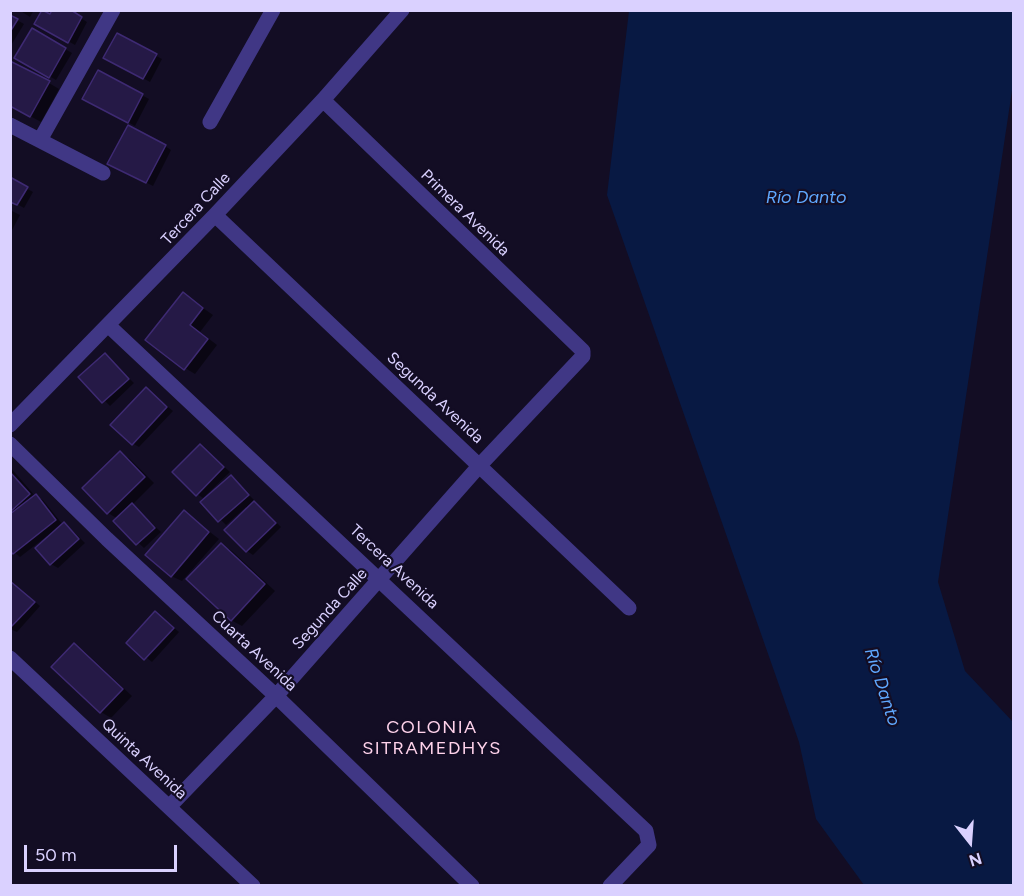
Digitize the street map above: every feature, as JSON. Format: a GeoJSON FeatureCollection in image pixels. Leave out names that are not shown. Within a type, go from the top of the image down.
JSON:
{"type":"FeatureCollection","features":[{"type":"Feature","properties":{"kind":"street"},"geometry":{"type":"LineString","coordinates":[[40,140],[113,10]]}},
{"type":"Feature","properties":{"kind":"street"},"geometry":{"type":"LineString","coordinates":[[210,122],[273,10]]}},
{"type":"Feature","properties":{"kind":"street","name":"Tercera Calle"},"geometry":{"type":"LineString","coordinates":[[10,425],[215,215],[323,100],[402,10]]}},
{"type":"Feature","properties":{"kind":"street","name":"Primera Avenida"},"geometry":{"type":"LineString","coordinates":[[323,100],[583,351]]}},
{"type":"Feature","properties":{"kind":"street"},"geometry":{"type":"LineString","coordinates":[[10,125],[103,173]]}},
{"type":"Feature","properties":{"kind":"street","name":"Segunda Avenida"},"geometry":{"type":"LineString","coordinates":[[215,215],[629,608]]}},
{"type":"Feature","properties":{"kind":"street","name":"Tercera Avenida"},"geometry":{"type":"LineString","coordinates":[[109,326],[646,831],[649,845],[610,885]]}},
{"type":"Feature","properties":{"kind":"street","name":"Segunda Calle"},"geometry":{"type":"LineString","coordinates":[[169,807],[276,696],[381,580],[480,465],[581,361],[583,351]]}},
{"type":"Feature","properties":{"kind":"street","name":"Cuarta Avenida"},"geometry":{"type":"LineString","coordinates":[[10,444],[472,885]]}},
{"type":"Feature","properties":{"kind":"street","name":"Quinta Avenida"},"geometry":{"type":"LineString","coordinates":[[10,658],[253,885]]}},
{"type":"Feature","properties":{"kind":"water","name":"Río Danto"},"geometry":{"type":"Polygon","coordinates":[[[629,11],[1012,11],[1013,84],[938,582],[965,671],[1013,722],[1013,885],[864,885],[816,819],[799,742],[607,195],[629,11]]]}},
{"type":"Feature","properties":{"kind":"building"},"geometry":{"type":"Polygon","coordinates":[[[42,10],[50,14],[52,10],[71,10],[82,17],[68,43],[34,24],[42,10]]]}},
{"type":"Feature","properties":{"kind":"building"},"geometry":{"type":"Polygon","coordinates":[[[10,15],[18,19],[10,32],[10,15]]]}},
{"type":"Feature","properties":{"kind":"building"},"geometry":{"type":"Polygon","coordinates":[[[32,28],[66,48],[49,78],[14,58],[32,28]]]}},
{"type":"Feature","properties":{"kind":"building"},"geometry":{"type":"Polygon","coordinates":[[[117,33],[157,54],[143,79],[103,58],[117,33]]]}},
{"type":"Feature","properties":{"kind":"building"},"geometry":{"type":"Polygon","coordinates":[[[10,61],[50,81],[30,117],[10,106],[10,61]]]}},
{"type":"Feature","properties":{"kind":"building"},"geometry":{"type":"Polygon","coordinates":[[[98,70],[143,94],[128,123],[82,99],[98,70]]]}},
{"type":"Feature","properties":{"kind":"building"},"geometry":{"type":"Polygon","coordinates":[[[128,125],[166,145],[146,183],[107,164],[128,125]]]}},
{"type":"Feature","properties":{"kind":"building"},"geometry":{"type":"Polygon","coordinates":[[[10,177],[28,187],[17,205],[10,202],[10,177]]]}},
{"type":"Feature","properties":{"kind":"building"},"geometry":{"type":"Polygon","coordinates":[[[183,292],[203,308],[190,325],[208,339],[184,370],[145,340],[183,292]]]}},
{"type":"Feature","properties":{"kind":"building"},"geometry":{"type":"Polygon","coordinates":[[[105,353],[129,379],[102,403],[78,377],[105,353]]]}},
{"type":"Feature","properties":{"kind":"building"},"geometry":{"type":"Polygon","coordinates":[[[146,387],[167,407],[132,445],[110,425],[146,387]]]}},
{"type":"Feature","properties":{"kind":"building"},"geometry":{"type":"Polygon","coordinates":[[[200,444],[224,467],[196,496],[172,472],[200,444]]]}},
{"type":"Feature","properties":{"kind":"building"},"geometry":{"type":"Polygon","coordinates":[[[120,451],[145,477],[107,514],[82,488],[120,451]]]}},
{"type":"Feature","properties":{"kind":"building"},"geometry":{"type":"Polygon","coordinates":[[[10,472],[30,494],[10,512],[10,472]]]}},
{"type":"Feature","properties":{"kind":"building"},"geometry":{"type":"Polygon","coordinates":[[[231,475],[249,495],[218,522],[200,502],[231,475]]]}},
{"type":"Feature","properties":{"kind":"building"},"geometry":{"type":"Polygon","coordinates":[[[36,494],[56,520],[13,554],[10,551],[10,514],[36,494]]]}},
{"type":"Feature","properties":{"kind":"building"},"geometry":{"type":"Polygon","coordinates":[[[254,501],[276,523],[246,552],[224,530],[254,501]]]}},
{"type":"Feature","properties":{"kind":"building"},"geometry":{"type":"Polygon","coordinates":[[[132,503],[155,528],[136,545],[113,521],[132,503]]]}},
{"type":"Feature","properties":{"kind":"building"},"geometry":{"type":"Polygon","coordinates":[[[184,510],[209,532],[171,577],[145,555],[184,510]]]}},
{"type":"Feature","properties":{"kind":"building"},"geometry":{"type":"Polygon","coordinates":[[[64,522],[79,539],[50,565],[35,548],[64,522]]]}},
{"type":"Feature","properties":{"kind":"building"},"geometry":{"type":"Polygon","coordinates":[[[221,543],[265,584],[231,621],[186,579],[221,543]]]}},
{"type":"Feature","properties":{"kind":"building"},"geometry":{"type":"Polygon","coordinates":[[[10,581],[35,602],[10,628],[10,581]]]}},
{"type":"Feature","properties":{"kind":"building"},"geometry":{"type":"Polygon","coordinates":[[[155,611],[174,628],[144,660],[126,643],[155,611]]]}},
{"type":"Feature","properties":{"kind":"building"},"geometry":{"type":"Polygon","coordinates":[[[74,643],[123,689],[100,713],[51,667],[74,643]]]}},
{"type":"Feature","properties":{"kind":"district","name":"COLONIA SITRAMEDHYS"},"geometry":{"type":"Point","coordinates":[432,738]}}]}
